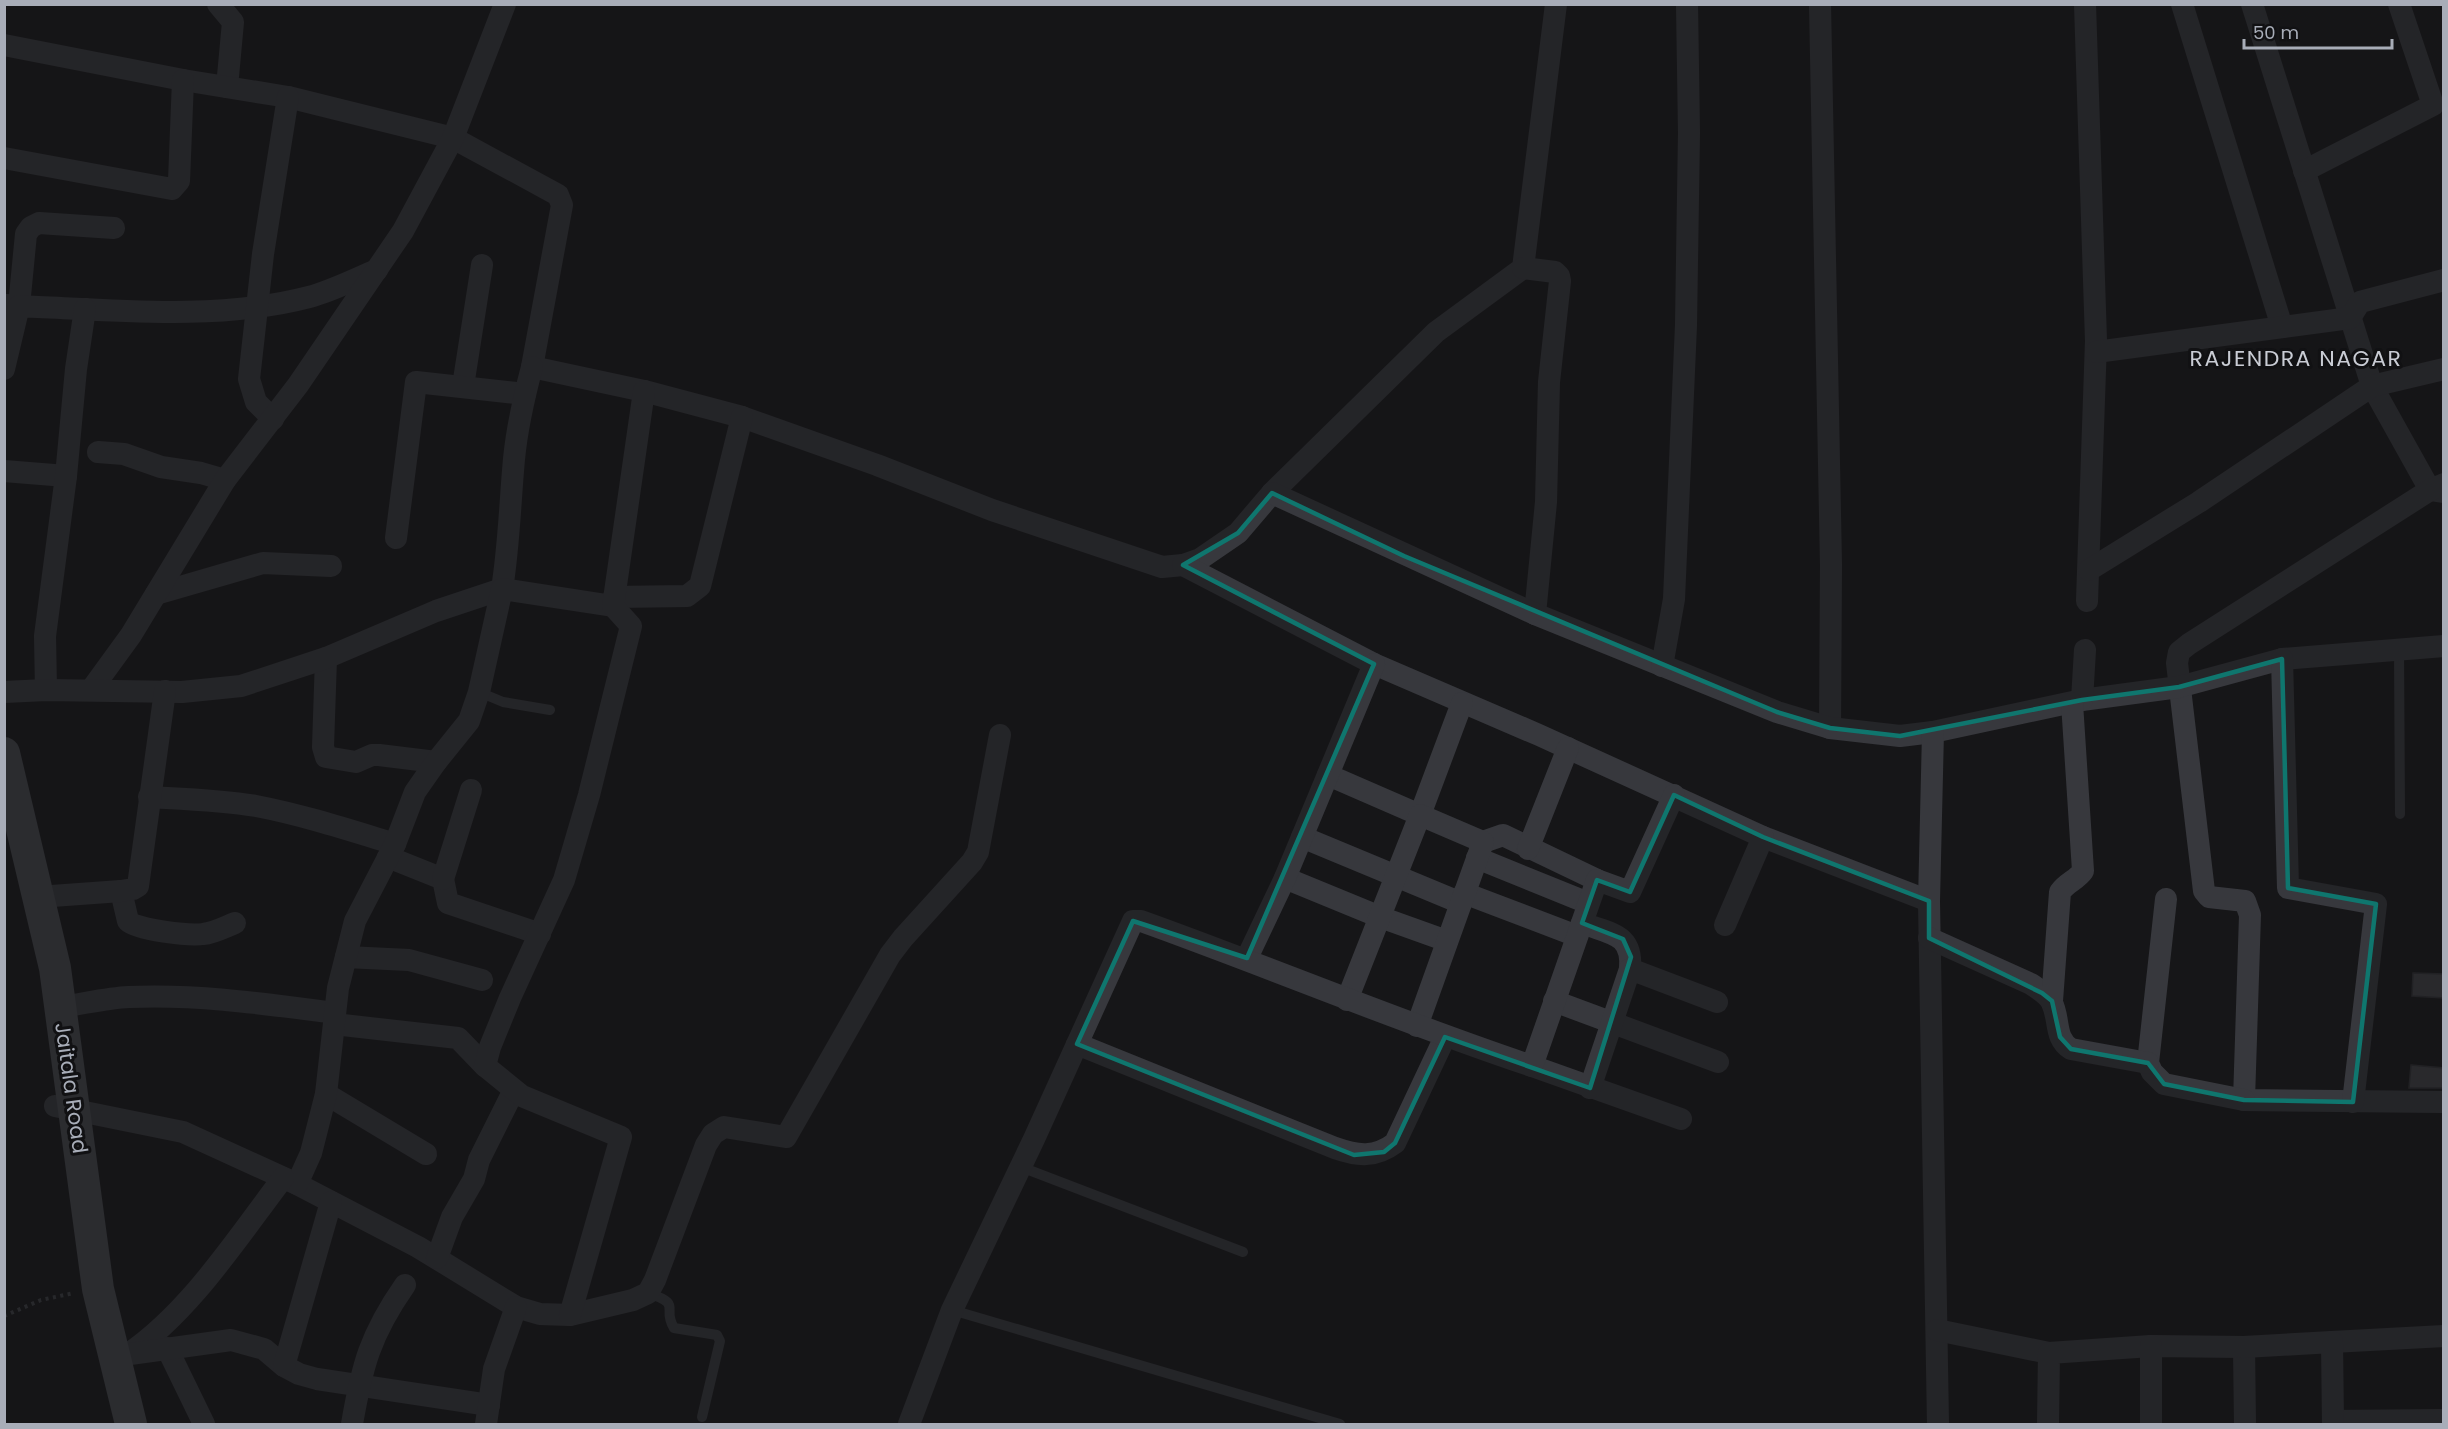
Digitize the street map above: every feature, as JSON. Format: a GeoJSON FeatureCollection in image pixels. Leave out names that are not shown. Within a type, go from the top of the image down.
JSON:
{"type":"FeatureCollection","features":[{"type":"Feature","properties":{"kind":"street"},"geometry":{"type":"LineString","coordinates":[[218,4],[233,22],[227,87]]}},
{"type":"Feature","properties":{"kind":"street"},"geometry":{"type":"LineString","coordinates":[[91,690],[131,635],[225,480],[273,419],[403,231],[453,138],[505,4]]}},
{"type":"Feature","properties":{"kind":"street"},"geometry":{"type":"LineString","coordinates":[[1523,267],[1556,4]]}},
{"type":"Feature","properties":{"kind":"street"},"geometry":{"type":"LineString","coordinates":[[1662,666],[1674,599],[1686,325],[1689,133],[1687,4]]}},
{"type":"Feature","properties":{"kind":"street"},"geometry":{"type":"LineString","coordinates":[[1820,4],[1831,553],[1830,728]]}},
{"type":"Feature","properties":{"kind":"street"},"geometry":{"type":"LineString","coordinates":[[2085,4],[2096,352],[2087,601]]}},
{"type":"Feature","properties":{"kind":"street"},"geometry":{"type":"LineString","coordinates":[[2182,4],[2282,327]]}},
{"type":"Feature","properties":{"kind":"street"},"geometry":{"type":"LineString","coordinates":[[2244,1100],[2250,915],[2245,901],[2209,897],[2204,891],[2179,687],[2177,663],[2179,652],[2439,489],[2372,386],[2252,4]]}},
{"type":"Feature","properties":{"kind":"street"},"geometry":{"type":"LineString","coordinates":[[2304,171],[2433,105],[2399,4]]}},
{"type":"Feature","properties":{"kind":"street"},"geometry":{"type":"LineString","coordinates":[[4,45],[183,80],[288,97],[453,138],[558,195],[562,205],[514,457],[508,550],[502,589],[479,693],[469,721],[435,762],[415,792],[391,850],[355,921],[338,987],[326,1094],[311,1153],[290,1181],[195,1292],[122,1357]]}},
{"type":"Feature","properties":{"kind":"street"},"geometry":{"type":"LineString","coordinates":[[4,158],[172,189],[179,181],[183,80]]}},
{"type":"Feature","properties":{"kind":"street"},"geometry":{"type":"LineString","coordinates":[[273,419],[256,402],[249,379],[270,202],[288,97]]}},
{"type":"Feature","properties":{"kind":"street"},"geometry":{"type":"LineString","coordinates":[[4,369],[12,306],[26,234],[31,227],[39,223],[114,228]]}},
{"type":"Feature","properties":{"kind":"street"},"geometry":{"type":"LineString","coordinates":[[463,386],[482,265]]}},
{"type":"Feature","properties":{"kind":"street"},"geometry":{"type":"LineString","coordinates":[[532,367],[644,391],[742,417],[877,465],[992,510],[1162,567],[1183,565],[1214,550],[1238,533],[1272,493],[1436,332],[1523,267],[1555,272],[1560,276],[1560,281],[1549,382],[1546,502],[1535,614]]}},
{"type":"Feature","properties":{"kind":"street"},"geometry":{"type":"LineString","coordinates":[[12,306],[153,312],[245,309],[310,297],[377,270]]}},
{"type":"Feature","properties":{"kind":"street"},"geometry":{"type":"LineString","coordinates":[[2350,318],[2360,302],[2444,280]]}},
{"type":"Feature","properties":{"kind":"street"},"geometry":{"type":"LineString","coordinates":[[46,690],[44,646],[85,309]]}},
{"type":"Feature","properties":{"kind":"street"},"geometry":{"type":"LineString","coordinates":[[2096,352],[2350,318]]}},
{"type":"Feature","properties":{"kind":"street"},"geometry":{"type":"LineString","coordinates":[[2089,570],[2199,502],[2372,386],[2444,369]]}},
{"type":"Feature","properties":{"kind":"street"},"geometry":{"type":"LineString","coordinates":[[396,538],[416,382],[525,394]]}},
{"type":"Feature","properties":{"kind":"street"},"geometry":{"type":"LineString","coordinates":[[485,1066],[490,1047],[510,998],[564,880],[589,795],[631,626],[613,602],[644,391]]}},
{"type":"Feature","properties":{"kind":"street"},"geometry":{"type":"LineString","coordinates":[[4,692],[91,690],[182,692],[241,686],[326,658],[436,611],[502,589],[613,602],[687,596],[700,586],[742,417]]}},
{"type":"Feature","properties":{"kind":"street"},"geometry":{"type":"LineString","coordinates":[[98,452],[124,454],[161,467],[201,473],[225,480]]}},
{"type":"Feature","properties":{"kind":"street"},"geometry":{"type":"LineString","coordinates":[[4,471],[66,476]]}},
{"type":"Feature","properties":{"kind":"street"},"geometry":{"type":"LineString","coordinates":[[1272,493],[1535,614],[1777,712],[1830,728],[1900,736],[1933,732],[2077,701],[2179,687],[2282,659],[2444,646]]}},
{"type":"Feature","properties":{"kind":"street"},"geometry":{"type":"LineString","coordinates":[[156,594],[263,563],[331,566]]}},
{"type":"Feature","properties":{"kind":"street"},"geometry":{"type":"LineString","coordinates":[[1183,565],[1374,664],[1674,795],[1763,837],[1929,901]]}},
{"type":"Feature","properties":{"kind":"street"},"geometry":{"type":"LineString","coordinates":[[2085,650],[2077,701],[2083,871],[2060,892],[2052,1001],[2064,1045],[2071,1049],[2148,1063]]}},
{"type":"Feature","properties":{"kind":"street"},"geometry":{"type":"LineString","coordinates":[[326,658],[322,747],[326,757],[356,762],[372,755],[379,755],[435,762]]}},
{"type":"Feature","properties":{"kind":"street"},"geometry":{"type":"LineString","coordinates":[[2282,659],[2288,888],[2376,904],[2353,1102]]}},
{"type":"Feature","properties":{"kind":"street"},"geometry":{"type":"LineString","coordinates":[[1246,958],[1285,878],[1374,664]]}},
{"type":"Feature","properties":{"kind":"street"},"geometry":{"type":"LineString","coordinates":[[38,897],[121,891],[138,886],[165,691]]}},
{"type":"Feature","properties":{"kind":"street"},"geometry":{"type":"LineString","coordinates":[[1347,1000],[1462,703]]}},
{"type":"Feature","properties":{"kind":"street"},"geometry":{"type":"LineString","coordinates":[[1933,732],[1929,938],[1938,1425]]}},
{"type":"Feature","properties":{"kind":"street"},"geometry":{"type":"LineString","coordinates":[[65,1108],[183,1132],[331,1202],[437,1258],[516,1307],[540,1314],[570,1315],[633,1300],[648,1293],[664,1258],[706,1145],[713,1134],[724,1127],[786,1137],[890,955],[972,862],[978,852],[1000,735]]}},
{"type":"Feature","properties":{"kind":"street"},"geometry":{"type":"LineString","coordinates":[[1527,849],[1568,748]]}},
{"type":"Feature","properties":{"kind":"street","name":"Jaitala Road"},"geometry":{"type":"LineString","coordinates":[[5,754],[54,968],[60,1007],[65,1108],[66,1205],[81,1292],[110,1425]]}},
{"type":"Feature","properties":{"kind":"street"},"geometry":{"type":"LineString","coordinates":[[1328,775],[1420,814],[1480,850],[1582,921],[1623,939],[1629,947],[1630,969],[1590,1088]]}},
{"type":"Feature","properties":{"kind":"street"},"geometry":{"type":"LineString","coordinates":[[471,790],[443,879],[448,903],[540,934]]}},
{"type":"Feature","properties":{"kind":"street"},"geometry":{"type":"LineString","coordinates":[[1417,1026],[1480,850],[1503,836],[1597,880],[1630,892],[1674,795]]}},
{"type":"Feature","properties":{"kind":"street"},"geometry":{"type":"LineString","coordinates":[[149,797],[213,800],[256,806],[334,825],[391,850],[443,879]]}},
{"type":"Feature","properties":{"kind":"street","name":"Jaitala Road"},"geometry":{"type":"LineString","coordinates":[[4,826],[65,1108],[98,1289],[122,1357],[131,1425]]}},
{"type":"Feature","properties":{"kind":"street"},"geometry":{"type":"LineString","coordinates":[[1302,837],[1396,877],[1463,898],[1582,921]]}},
{"type":"Feature","properties":{"kind":"street"},"geometry":{"type":"LineString","coordinates":[[1725,925],[1763,837]]}},
{"type":"Feature","properties":{"kind":"street"},"geometry":{"type":"LineString","coordinates":[[1285,878],[1380,917],[1447,941]]}},
{"type":"Feature","properties":{"kind":"street"},"geometry":{"type":"LineString","coordinates":[[1532,1066],[1597,880]]}},
{"type":"Feature","properties":{"kind":"street"},"geometry":{"type":"LineString","coordinates":[[121,891],[128,921],[138,927],[195,935],[235,923]]}},
{"type":"Feature","properties":{"kind":"street"},"geometry":{"type":"LineString","coordinates":[[2166,899],[2148,1063],[2152,1072],[2164,1084],[2244,1100],[2444,1102]]}},
{"type":"Feature","properties":{"kind":"street"},"geometry":{"type":"LineString","coordinates":[[909,1425],[952,1310],[1021,1167],[1133,921],[1141,921],[1246,958],[1347,1000],[1446,1037],[1681,1119]]}},
{"type":"Feature","properties":{"kind":"street"},"geometry":{"type":"LineString","coordinates":[[1929,938],[2031,984],[2052,1001]]}},
{"type":"Feature","properties":{"kind":"street"},"geometry":{"type":"LineString","coordinates":[[346,957],[409,960],[482,980]]}},
{"type":"Feature","properties":{"kind":"street"},"geometry":{"type":"LineString","coordinates":[[1630,969],[1717,1002]]}},
{"type":"Feature","properties":{"kind":"street"},"geometry":{"type":"LineString","coordinates":[[60,1007],[126,997],[173,996],[231,999],[335,1019],[458,1038],[485,1066],[522,1096],[621,1137],[570,1315]]}},
{"type":"Feature","properties":{"kind":"street"},"geometry":{"type":"LineString","coordinates":[[1554,1001],[1718,1062]]}},
{"type":"Feature","properties":{"kind":"street"},"geometry":{"type":"LineString","coordinates":[[1077,1044],[1345,1152],[1354,1155],[1369,1155],[1384,1152],[1395,1143],[1446,1037]]}},
{"type":"Feature","properties":{"kind":"street"},"geometry":{"type":"LineString","coordinates":[[437,1258],[452,1217],[474,1179],[479,1160],[514,1090]]}},
{"type":"Feature","properties":{"kind":"street"},"geometry":{"type":"LineString","coordinates":[[326,1094],[426,1154]]}},
{"type":"Feature","properties":{"kind":"street"},"geometry":{"type":"LineString","coordinates":[[284,1366],[331,1202]]}},
{"type":"Feature","properties":{"kind":"street"},"geometry":{"type":"LineString","coordinates":[[352,1425],[359,1386],[372,1342],[385,1313],[405,1285]]}},
{"type":"Feature","properties":{"kind":"street"},"geometry":{"type":"LineString","coordinates":[[122,1357],[167,1348],[231,1340],[264,1349],[284,1366],[299,1374],[487,1415],[494,1369],[516,1307]]}},
{"type":"Feature","properties":{"kind":"street"},"geometry":{"type":"LineString","coordinates":[[1937,1330],[2049,1353],[2151,1346],[2244,1347],[2444,1336]]}},
{"type":"Feature","properties":{"kind":"street"},"geometry":{"type":"LineString","coordinates":[[2332,1342],[2333,1423],[2444,1420]]}},
{"type":"Feature","properties":{"kind":"street"},"geometry":{"type":"LineString","coordinates":[[2151,1346],[2151,1425]]}},
{"type":"Feature","properties":{"kind":"street"},"geometry":{"type":"LineString","coordinates":[[2244,1347],[2245,1425]]}},
{"type":"Feature","properties":{"kind":"street"},"geometry":{"type":"LineString","coordinates":[[167,1348],[204,1425]]}},
{"type":"Feature","properties":{"kind":"street"},"geometry":{"type":"LineString","coordinates":[[2048,1425],[2049,1353]]}},
{"type":"Feature","properties":{"kind":"lane"},"geometry":{"type":"LineString","coordinates":[[2399,650],[2400,814]]}},
{"type":"Feature","properties":{"kind":"lane"},"geometry":{"type":"LineString","coordinates":[[479,693],[503,702],[550,710]]}},
{"type":"Feature","properties":{"kind":"lane"},"geometry":{"type":"LineString","coordinates":[[1021,1167],[1243,1252]]}},
{"type":"Feature","properties":{"kind":"lane"},"geometry":{"type":"LineString","coordinates":[[648,1293],[666,1299],[670,1304],[671,1323],[674,1328],[717,1335],[720,1341],[702,1417]]}},
{"type":"Feature","properties":{"kind":"lane"},"geometry":{"type":"LineString","coordinates":[[952,1310],[1340,1425]]}},
{"type":"Feature","properties":{"kind":"path"},"geometry":{"type":"LineString","coordinates":[[4,1316],[41,1299],[81,1292]]}},
{"type":"Feature","properties":{"kind":"highlighted area"},"geometry":{"type":"Polygon","coordinates":[[[1272,493],[1404,556],[1777,712],[1830,728],[1900,736],[2082,700],[2179,687],[2282,659],[2288,888],[2376,904],[2353,1102],[2244,1100],[2164,1084],[2148,1063],[2071,1049],[2060,1037],[2052,1001],[2042,993],[1929,938],[1929,901],[1763,837],[1674,795],[1630,892],[1597,880],[1582,923],[1623,939],[1631,957],[1590,1088],[1445,1037],[1395,1143],[1384,1152],[1354,1155],[1077,1044],[1133,921],[1247,958],[1374,664],[1183,565],[1238,533],[1272,493]]]}},
{"type":"Feature","properties":{"kind":"building"},"geometry":{"type":"Polygon","coordinates":[[[2413,973],[2444,974],[2444,998],[2412,996],[2413,973]]]}},
{"type":"Feature","properties":{"kind":"building"},"geometry":{"type":"Polygon","coordinates":[[[2411,1065],[2444,1068],[2444,1088],[2409,1088],[2411,1065]]]}},
{"type":"Feature","properties":{"kind":"district","name":"RAJENDRA NAGAR"},"geometry":{"type":"Point","coordinates":[2296,358]}}]}
